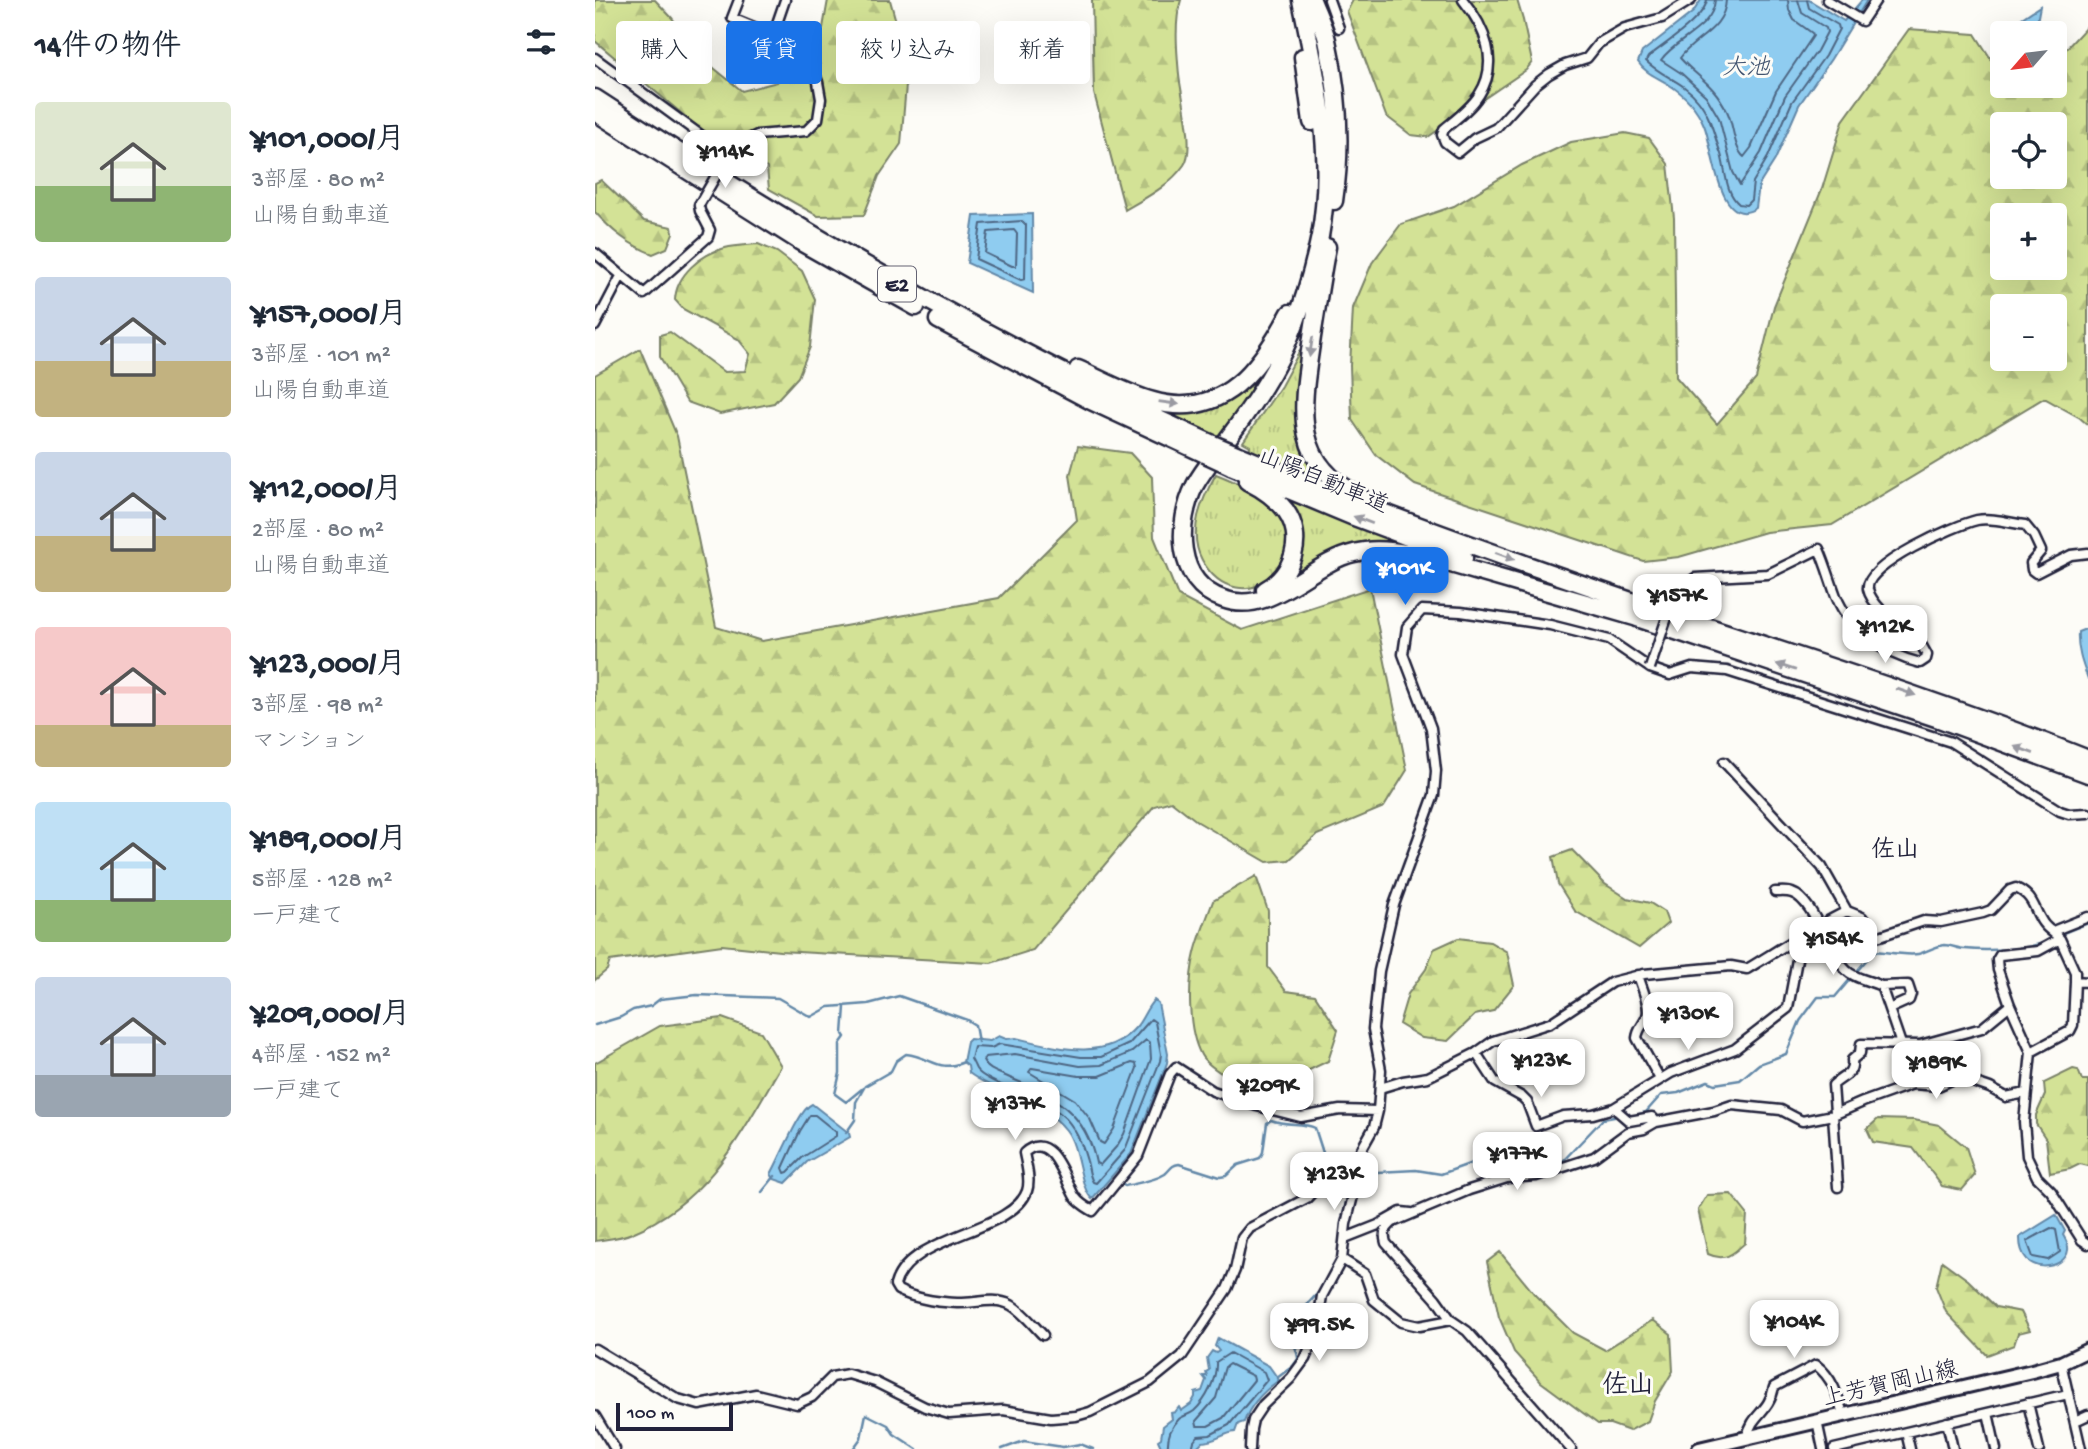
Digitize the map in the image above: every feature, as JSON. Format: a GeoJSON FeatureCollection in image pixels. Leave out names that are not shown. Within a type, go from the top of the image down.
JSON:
{"type":"FeatureCollection","features":[{"type":"Feature","properties":{"kind":"highway"},"geometry":{"type":"LineString","coordinates":[[1300,0],[1320,89],[1332,188]]}},
{"type":"Feature","properties":{"kind":"highway"},"geometry":{"type":"LineString","coordinates":[[1311,0],[1322,38],[1329,89],[1332,188],[1319,237],[1303,420],[1308,445],[1320,467],[1338,483],[1380,505],[1395,517]]}},
{"type":"Feature","properties":{"kind":"highway","name":"山陽自動車道"},"geometry":{"type":"LineString","coordinates":[[595,98],[718,177],[947,313],[1209,449],[1232,464],[1410,538],[1939,719],[2088,774]]}},
{"type":"Feature","properties":{"kind":"highway","name":"山陽自動車道"},"geometry":{"type":"LineString","coordinates":[[595,112],[799,241],[988,348],[1124,417],[1209,449]]}},
{"type":"Feature","properties":{"kind":"highway"},"geometry":{"type":"LineString","coordinates":[[947,313],[1153,401],[1185,405],[1219,397],[1234,388],[1254,369],[1315,275]]}},
{"type":"Feature","properties":{"kind":"highway"},"geometry":{"type":"LineString","coordinates":[[1232,464],[1287,512],[1295,536],[1292,561],[1281,579],[1274,585],[1252,594],[1228,592],[1206,580],[1194,561],[1190,537],[1191,522],[1194,508],[1212,473],[1275,383],[1292,348],[1315,275]]}},
{"type":"Feature","properties":{"kind":"highway"},"geometry":{"type":"LineString","coordinates":[[1315,275],[1285,347],[1252,405],[1195,485],[1182,526],[1184,551],[1191,572],[1201,583],[1222,599],[1234,602],[1262,600],[1339,557],[1379,550],[1437,560],[1645,620]]}},
{"type":"Feature","properties":{"kind":"highway","name":"山陽自動車道"},"geometry":{"type":"LineString","coordinates":[[1232,464],[1395,517],[1942,705],[2088,759]]}},
{"type":"Feature","properties":{"kind":"main road","name":"上芳賀岡山線"},"geometry":{"type":"LineString","coordinates":[[1699,1449],[2061,1363],[2088,1350]]}},
{"type":"Feature","properties":{"kind":"street"},"geometry":{"type":"LineString","coordinates":[[739,0],[732,18],[739,21]]}},
{"type":"Feature","properties":{"kind":"street"},"geometry":{"type":"LineString","coordinates":[[778,21],[785,0]]}},
{"type":"Feature","properties":{"kind":"street"},"geometry":{"type":"LineString","coordinates":[[1329,0],[1339,29]]}},
{"type":"Feature","properties":{"kind":"street"},"geometry":{"type":"LineString","coordinates":[[1463,0],[1486,39],[1490,58],[1489,77],[1478,97],[1444,129],[1442,135],[1445,142],[1458,152],[1475,138],[1496,128],[1535,85],[1549,74],[1587,58],[1599,43],[1625,29],[1662,18],[1691,0]]}},
{"type":"Feature","properties":{"kind":"street"},"geometry":{"type":"LineString","coordinates":[[1826,0],[1862,22],[1875,0]]}},
{"type":"Feature","properties":{"kind":"street"},"geometry":{"type":"LineString","coordinates":[[595,58],[727,157]]}},
{"type":"Feature","properties":{"kind":"street"},"geometry":{"type":"LineString","coordinates":[[595,253],[644,294],[703,242],[711,230],[699,205],[727,157],[757,135],[806,131],[818,119],[821,99],[818,84]]}},
{"type":"Feature","properties":{"kind":"street"},"geometry":{"type":"LineString","coordinates":[[596,323],[621,276]]}},
{"type":"Feature","properties":{"kind":"street"},"geometry":{"type":"LineString","coordinates":[[1650,668],[1676,591],[1695,578],[1768,574],[1819,549],[1830,573],[1836,596],[1847,617],[1882,649],[1920,663],[1926,659],[1927,654],[1922,646],[1876,606],[1868,589],[1868,580],[1880,567],[1932,538],[1962,524],[1981,519],[2025,525],[2031,530],[2041,551],[2031,563],[2032,570],[2036,573],[2071,555],[2088,553]]}},
{"type":"Feature","properties":{"kind":"street"},"geometry":{"type":"LineString","coordinates":[[1251,1449],[1253,1420],[1272,1394],[1291,1378],[1316,1334],[1322,1296],[1342,1259],[1351,1188],[1360,1153],[1374,1127],[1378,1111],[1381,1070],[1373,1029],[1379,971],[1394,905],[1434,795],[1436,771],[1431,728],[1403,654],[1407,627],[1422,610],[1461,612],[1550,625],[1609,640],[1650,668],[1670,675],[1692,668],[1727,671],[1951,742],[2060,811],[2069,814],[2088,813]]}},
{"type":"Feature","properties":{"kind":"street"},"geometry":{"type":"LineString","coordinates":[[1724,762],[1822,867],[1847,911],[1862,917],[1874,934],[1880,936],[1924,921],[1941,922],[1983,913],[1991,910],[2010,890],[2016,888],[2025,893],[2036,906],[2042,922],[2060,939],[2075,972],[2073,1025],[2070,1031],[2031,1052]]}},
{"type":"Feature","properties":{"kind":"street"},"geometry":{"type":"LineString","coordinates":[[1775,892],[1793,893],[1802,899],[1820,924],[1831,950],[1846,970],[1881,986],[1908,985],[1911,994],[1909,1000],[1889,1009]]}},
{"type":"Feature","properties":{"kind":"street"},"geometry":{"type":"LineString","coordinates":[[1380,1088],[1428,1077],[1476,1053],[1493,1041],[1550,1023],[1612,982],[1638,975],[1731,966],[1747,969],[1820,924],[1847,911]]}},
{"type":"Feature","properties":{"kind":"street"},"geometry":{"type":"LineString","coordinates":[[2053,932],[2088,917]]}},
{"type":"Feature","properties":{"kind":"street"},"geometry":{"type":"LineString","coordinates":[[1476,1053],[1495,1083],[1527,1102],[1536,1126],[1563,1116],[1593,1114],[1614,1108],[1671,1073],[1735,1049],[1788,1009],[1801,938]]}},
{"type":"Feature","properties":{"kind":"street"},"geometry":{"type":"LineString","coordinates":[[2060,939],[2038,951],[2000,956],[1997,960],[2010,1005],[2031,1052],[2024,1122],[2027,1156],[2037,1177],[2051,1191],[2082,1240],[2088,1244]]}},
{"type":"Feature","properties":{"kind":"street"},"geometry":{"type":"LineString","coordinates":[[1638,975],[1648,1007],[1648,1016],[1639,1029],[1637,1038],[1660,1079]]}},
{"type":"Feature","properties":{"kind":"street"},"geometry":{"type":"LineString","coordinates":[[2075,981],[2088,982]]}},
{"type":"Feature","properties":{"kind":"street"},"geometry":{"type":"LineString","coordinates":[[1881,986],[1901,1044]]}},
{"type":"Feature","properties":{"kind":"street"},"geometry":{"type":"LineString","coordinates":[[1838,1187],[1833,1085],[1849,1074],[1853,1067],[1852,1060],[1860,1053],[1861,1044],[1920,1045],[1982,1028],[2010,1005]]}},
{"type":"Feature","properties":{"kind":"street"},"geometry":{"type":"LineString","coordinates":[[1043,1335],[1023,1314],[1003,1302],[992,1300],[957,1303],[919,1298],[898,1290],[895,1285],[897,1277],[908,1264],[942,1242],[1008,1212],[1023,1198],[1028,1183],[1024,1153],[1028,1149],[1039,1148],[1052,1153],[1074,1196],[1081,1205],[1093,1211],[1138,1156],[1170,1074],[1176,1067],[1213,1091],[1301,1117],[1340,1110],[1378,1111]]}},
{"type":"Feature","properties":{"kind":"street"},"geometry":{"type":"LineString","coordinates":[[1571,1449],[1467,1331],[1451,1320],[1386,1243],[1386,1228],[1469,1190],[1507,1178],[1536,1176],[1594,1157],[1628,1132],[1644,1129],[1656,1122],[1732,1105],[1781,1110],[1802,1121],[1834,1114],[1913,1084],[1938,1086],[1958,1077],[1990,1088],[2006,1097],[2026,1093]]}},
{"type":"Feature","properties":{"kind":"street"},"geometry":{"type":"LineString","coordinates":[[1614,1108],[1629,1121],[1652,1117],[1656,1122]]}},
{"type":"Feature","properties":{"kind":"street"},"geometry":{"type":"LineString","coordinates":[[595,1349],[678,1399],[699,1405],[756,1394],[797,1404],[812,1397],[832,1377],[848,1374],[875,1382],[925,1407],[949,1414],[1003,1410],[1051,1418],[1076,1416],[1090,1412],[1150,1382],[1182,1356],[1227,1289],[1235,1270],[1242,1237],[1249,1228],[1307,1198],[1321,1183],[1351,1188]]}},
{"type":"Feature","properties":{"kind":"street"},"geometry":{"type":"LineString","coordinates":[[1345,1238],[1378,1225],[1401,1212],[1414,1213]]}},
{"type":"Feature","properties":{"kind":"street"},"geometry":{"type":"LineString","coordinates":[[1342,1259],[1365,1274],[1374,1300],[1401,1322],[1419,1326],[1451,1320]]}},
{"type":"Feature","properties":{"kind":"street"},"geometry":{"type":"LineString","coordinates":[[2061,1363],[2081,1449]]}},
{"type":"Feature","properties":{"kind":"street"},"geometry":{"type":"LineString","coordinates":[[1747,1437],[1750,1424],[1771,1402],[1774,1387],[1816,1364],[1826,1373],[1833,1385],[1843,1415]]}},
{"type":"Feature","properties":{"kind":"street"},"geometry":{"type":"LineString","coordinates":[[1834,1449],[1866,1445],[1906,1432],[2068,1394]]}},
{"type":"Feature","properties":{"kind":"street"},"geometry":{"type":"LineString","coordinates":[[2028,1403],[2039,1449]]}},
{"type":"Feature","properties":{"kind":"street"},"geometry":{"type":"LineString","coordinates":[[1988,1413],[1996,1449]]}},
{"type":"Feature","properties":{"kind":"street"},"geometry":{"type":"LineString","coordinates":[[2075,1421],[2088,1415]]}},
{"type":"Feature","properties":{"kind":"street"},"geometry":{"type":"LineString","coordinates":[[595,1416],[615,1449]]}},
{"type":"Feature","properties":{"kind":"street"},"geometry":{"type":"LineString","coordinates":[[1818,1421],[1823,1449]]}},
{"type":"Feature","properties":{"kind":"street"},"geometry":{"type":"LineString","coordinates":[[1947,1422],[1953,1449]]}},
{"type":"Feature","properties":{"kind":"street"},"geometry":{"type":"LineString","coordinates":[[1906,1432],[1910,1449]]}},
{"type":"Feature","properties":{"kind":"green space"},"geometry":{"type":"Polygon","coordinates":[[[595,0],[655,0],[674,21],[616,21],[616,59],[595,41],[595,0]]]}},
{"type":"Feature","properties":{"kind":"green space"},"geometry":{"type":"Polygon","coordinates":[[[828,0],[890,0],[896,21],[836,21],[836,84],[906,84],[901,144],[879,176],[864,215],[818,216],[769,189],[767,168],[699,128],[646,84],[712,84],[712,66],[726,78],[726,84],[733,84],[742,91],[769,84],[822,84],[822,29],[828,0]]]}},
{"type":"Feature","properties":{"kind":"green space"},"geometry":{"type":"Polygon","coordinates":[[[1092,0],[1181,0],[1177,18],[1177,47],[1187,122],[1187,157],[1184,165],[1165,185],[1125,210],[1094,93],[1092,0]]]}},
{"type":"Feature","properties":{"kind":"green space"},"geometry":{"type":"Polygon","coordinates":[[[1353,0],[1517,0],[1532,62],[1526,70],[1428,137],[1411,135],[1386,116],[1347,11],[1353,0]]]}},
{"type":"Feature","properties":{"kind":"green space"},"geometry":{"type":"Polygon","coordinates":[[[2088,25],[2088,425],[2044,398],[1832,525],[1766,532],[1679,557],[1643,561],[1415,485],[1376,455],[1352,420],[1350,366],[1353,308],[1372,263],[1401,224],[1454,206],[1522,165],[1571,142],[1625,133],[1649,138],[1668,164],[1674,218],[1676,377],[1717,424],[1756,379],[1774,306],[1822,189],[1843,121],[1909,29],[1975,34],[1990,57],[1990,98],[2067,98],[2067,48],[2088,25]]]}},
{"type":"Feature","properties":{"kind":"green space"},"geometry":{"type":"Polygon","coordinates":[[[601,180],[644,221],[672,227],[673,233],[667,248],[653,254],[621,237],[601,219],[595,212],[595,183],[601,180]]]}},
{"type":"Feature","properties":{"kind":"green space"},"geometry":{"type":"Polygon","coordinates":[[[758,244],[777,252],[802,271],[815,299],[810,347],[798,377],[774,403],[720,414],[687,402],[660,357],[660,335],[670,332],[724,372],[745,371],[750,354],[738,339],[683,309],[675,300],[680,282],[699,260],[725,248],[758,244]]]}},
{"type":"Feature","properties":{"kind":"green space"},"geometry":{"type":"Polygon","coordinates":[[[1305,341],[1298,402],[1334,486],[1249,453],[1250,446],[1243,442],[1281,386],[1305,341]]]}},
{"type":"Feature","properties":{"kind":"green space"},"geometry":{"type":"Polygon","coordinates":[[[1278,342],[1266,372],[1223,434],[1217,437],[1156,411],[1159,405],[1204,407],[1278,342]]]}},
{"type":"Feature","properties":{"kind":"green space"},"geometry":{"type":"Polygon","coordinates":[[[640,349],[677,436],[716,627],[762,641],[999,598],[1077,520],[1070,475],[1078,446],[1130,453],[1152,477],[1154,537],[1178,596],[1242,630],[1370,588],[1407,770],[1384,807],[1317,835],[1289,860],[1267,862],[1198,822],[1171,801],[1154,806],[1033,950],[991,963],[780,951],[722,945],[610,961],[607,970],[595,980],[595,375],[640,349]]]}},
{"type":"Feature","properties":{"kind":"green space"},"geometry":{"type":"Polygon","coordinates":[[[1216,474],[1262,498],[1284,524],[1289,545],[1284,563],[1272,578],[1255,586],[1237,588],[1218,579],[1202,560],[1198,549],[1198,516],[1216,474]]]}},
{"type":"Feature","properties":{"kind":"green space"},"geometry":{"type":"Polygon","coordinates":[[[1280,494],[1402,544],[1400,548],[1381,546],[1288,583],[1294,567],[1280,494]]]}},
{"type":"Feature","properties":{"kind":"green space"},"geometry":{"type":"Polygon","coordinates":[[[1572,850],[1605,884],[1627,898],[1650,903],[1664,912],[1668,923],[1639,948],[1575,911],[1558,884],[1553,857],[1572,850]]]}},
{"type":"Feature","properties":{"kind":"green space"},"geometry":{"type":"Polygon","coordinates":[[[1256,876],[1268,911],[1268,967],[1286,991],[1315,995],[1338,1030],[1328,1061],[1259,1094],[1227,1077],[1201,1055],[1193,1032],[1190,1005],[1195,953],[1213,901],[1256,876]]]}},
{"type":"Feature","properties":{"kind":"green space"},"geometry":{"type":"Polygon","coordinates":[[[1458,938],[1490,942],[1507,952],[1514,985],[1493,1011],[1475,1015],[1448,1041],[1422,1038],[1399,1024],[1408,994],[1426,969],[1434,949],[1458,938]]]}},
{"type":"Feature","properties":{"kind":"green space"},"geometry":{"type":"Polygon","coordinates":[[[722,1018],[761,1032],[781,1066],[737,1140],[702,1184],[682,1203],[628,1235],[595,1241],[595,1063],[660,1026],[722,1018]]]}},
{"type":"Feature","properties":{"kind":"green space"},"geometry":{"type":"Polygon","coordinates":[[[2073,1069],[2078,1070],[2082,1080],[2088,1080],[2088,1166],[2080,1164],[2050,1173],[2046,1139],[2036,1124],[2036,1115],[2045,1095],[2044,1083],[2073,1069]]]}},
{"type":"Feature","properties":{"kind":"green space"},"geometry":{"type":"Polygon","coordinates":[[[1878,1119],[1914,1120],[1939,1125],[1966,1147],[1975,1175],[1962,1190],[1942,1186],[1913,1148],[1873,1142],[1867,1129],[1878,1119]]]}},
{"type":"Feature","properties":{"kind":"green space"},"geometry":{"type":"Polygon","coordinates":[[[1731,1194],[1747,1214],[1745,1243],[1728,1256],[1714,1256],[1708,1254],[1698,1210],[1707,1195],[1731,1194]]]}},
{"type":"Feature","properties":{"kind":"green space"},"geometry":{"type":"Polygon","coordinates":[[[1500,1252],[1536,1296],[1573,1333],[1605,1350],[1653,1320],[1671,1334],[1673,1371],[1655,1401],[1648,1421],[1629,1431],[1610,1424],[1598,1424],[1541,1382],[1514,1352],[1499,1317],[1487,1262],[1500,1252]]]}},
{"type":"Feature","properties":{"kind":"green space"},"geometry":{"type":"Polygon","coordinates":[[[1942,1261],[1968,1280],[1996,1307],[2021,1312],[2030,1330],[2018,1333],[2014,1345],[1987,1355],[1946,1312],[1936,1287],[1942,1261]]]}},
{"type":"Feature","properties":{"kind":"water","name":"大池"},"geometry":{"type":"Polygon","coordinates":[[[1701,0],[1809,0],[1844,21],[1862,0],[1867,0],[1799,105],[1775,160],[1759,185],[1756,208],[1743,212],[1733,208],[1725,198],[1704,125],[1694,107],[1679,92],[1648,72],[1638,62],[1642,52],[1693,12],[1701,0]]]}},
{"type":"Feature","properties":{"kind":"water"},"geometry":{"type":"Polygon","coordinates":[[[2040,6],[2037,21],[2018,21],[2040,6]]]}},
{"type":"Feature","properties":{"kind":"water"},"geometry":{"type":"Polygon","coordinates":[[[1032,214],[1033,293],[967,263],[974,216],[1032,214]]]}},
{"type":"Feature","properties":{"kind":"water"},"geometry":{"type":"Polygon","coordinates":[[[2088,628],[2088,679],[2080,656],[2078,632],[2088,628]]]}},
{"type":"Feature","properties":{"kind":"water"},"geometry":{"type":"Polygon","coordinates":[[[1154,1000],[1158,1003],[1168,1054],[1167,1063],[1131,1154],[1092,1199],[1084,1186],[1074,1147],[1066,1130],[1046,1112],[969,1073],[968,1066],[963,1062],[967,1042],[970,1039],[990,1041],[999,1036],[1063,1048],[1095,1049],[1124,1038],[1136,1027],[1154,1000]]]}},
{"type":"Feature","properties":{"kind":"water"},"geometry":{"type":"Polygon","coordinates":[[[812,1104],[849,1133],[850,1137],[807,1162],[786,1183],[774,1179],[771,1174],[790,1135],[801,1115],[812,1104]]]}},
{"type":"Feature","properties":{"kind":"water"},"geometry":{"type":"Polygon","coordinates":[[[2056,1215],[2065,1231],[2063,1235],[2068,1248],[2065,1257],[2052,1265],[2034,1264],[2022,1250],[2020,1237],[2056,1215]]]}},
{"type":"Feature","properties":{"kind":"water"},"geometry":{"type":"Polygon","coordinates":[[[1218,1338],[1269,1366],[1279,1380],[1259,1398],[1244,1422],[1238,1424],[1235,1432],[1202,1442],[1196,1448],[1162,1449],[1158,1440],[1161,1438],[1163,1426],[1172,1419],[1171,1413],[1179,1407],[1181,1411],[1191,1404],[1195,1393],[1202,1391],[1206,1380],[1203,1376],[1207,1376],[1206,1372],[1209,1370],[1207,1358],[1212,1351],[1219,1351],[1215,1346],[1218,1338]]]}},
{"type":"Feature","properties":{"kind":"waterway"},"geometry":{"type":"LineString","coordinates":[[2063,933],[2088,923]]}},
{"type":"Feature","properties":{"kind":"waterway"},"geometry":{"type":"LineString","coordinates":[[1633,1116],[1646,1112],[1661,1095],[1678,1093],[1708,1081],[1715,1084],[1740,1080],[1759,1064],[1786,1054],[1800,1021],[1818,997],[1835,997],[1874,951],[1914,954],[1944,945],[1975,950],[2010,949],[2052,939]]}},
{"type":"Feature","properties":{"kind":"waterway"},"geometry":{"type":"LineString","coordinates":[[595,1025],[651,1006],[660,999],[697,995],[778,998],[811,1017],[829,1007],[868,1004],[899,996],[967,1020],[975,1025],[978,1042]]}},
{"type":"Feature","properties":{"kind":"waterway"},"geometry":{"type":"LineString","coordinates":[[845,1007],[845,1037],[840,1044],[840,1073],[835,1094],[846,1102],[863,1088]]}},
{"type":"Feature","properties":{"kind":"waterway"},"geometry":{"type":"LineString","coordinates":[[846,1133],[855,1120],[856,1102],[865,1086],[891,1071],[896,1061],[906,1054],[948,1066],[964,1062]]}},
{"type":"Feature","properties":{"kind":"waterway"},"geometry":{"type":"LineString","coordinates":[[1560,1164],[1603,1119],[1614,1117]]}},
{"type":"Feature","properties":{"kind":"waterway"},"geometry":{"type":"LineString","coordinates":[[1119,1183],[1125,1186],[1151,1180],[1179,1164],[1220,1177],[1226,1176],[1238,1165],[1260,1158],[1267,1123],[1271,1120],[1315,1128],[1325,1159],[1335,1170],[1416,1170],[1441,1174],[1472,1163],[1494,1163],[1504,1157],[1521,1167],[1541,1162],[1552,1169]]}},
{"type":"Feature","properties":{"kind":"waterway"},"geometry":{"type":"LineString","coordinates":[[1334,1265],[1339,1255],[1341,1225],[1353,1169]]}},
{"type":"Feature","properties":{"kind":"waterway"},"geometry":{"type":"LineString","coordinates":[[762,1192],[775,1176]]}},
{"type":"Feature","properties":{"kind":"waterway"},"geometry":{"type":"LineString","coordinates":[[1277,1378],[1298,1359],[1294,1342],[1295,1326],[1306,1307],[1322,1289]]}},
{"type":"Feature","properties":{"kind":"waterway"},"geometry":{"type":"LineString","coordinates":[[853,1449],[861,1438],[866,1414],[888,1425],[894,1434],[917,1449]]}},
{"type":"Feature","properties":{"kind":"waterway"},"geometry":{"type":"LineString","coordinates":[[1002,1449],[1024,1441],[1063,1447],[1080,1444],[1093,1449]]}},
{"type":"Feature","properties":{"kind":"district","name":"佐山"},"geometry":{"type":"Point","coordinates":[1895,848]}},
{"type":"Feature","properties":{"kind":"district","name":"佐山"},"geometry":{"type":"Point","coordinates":[1628,1383]}}]}
